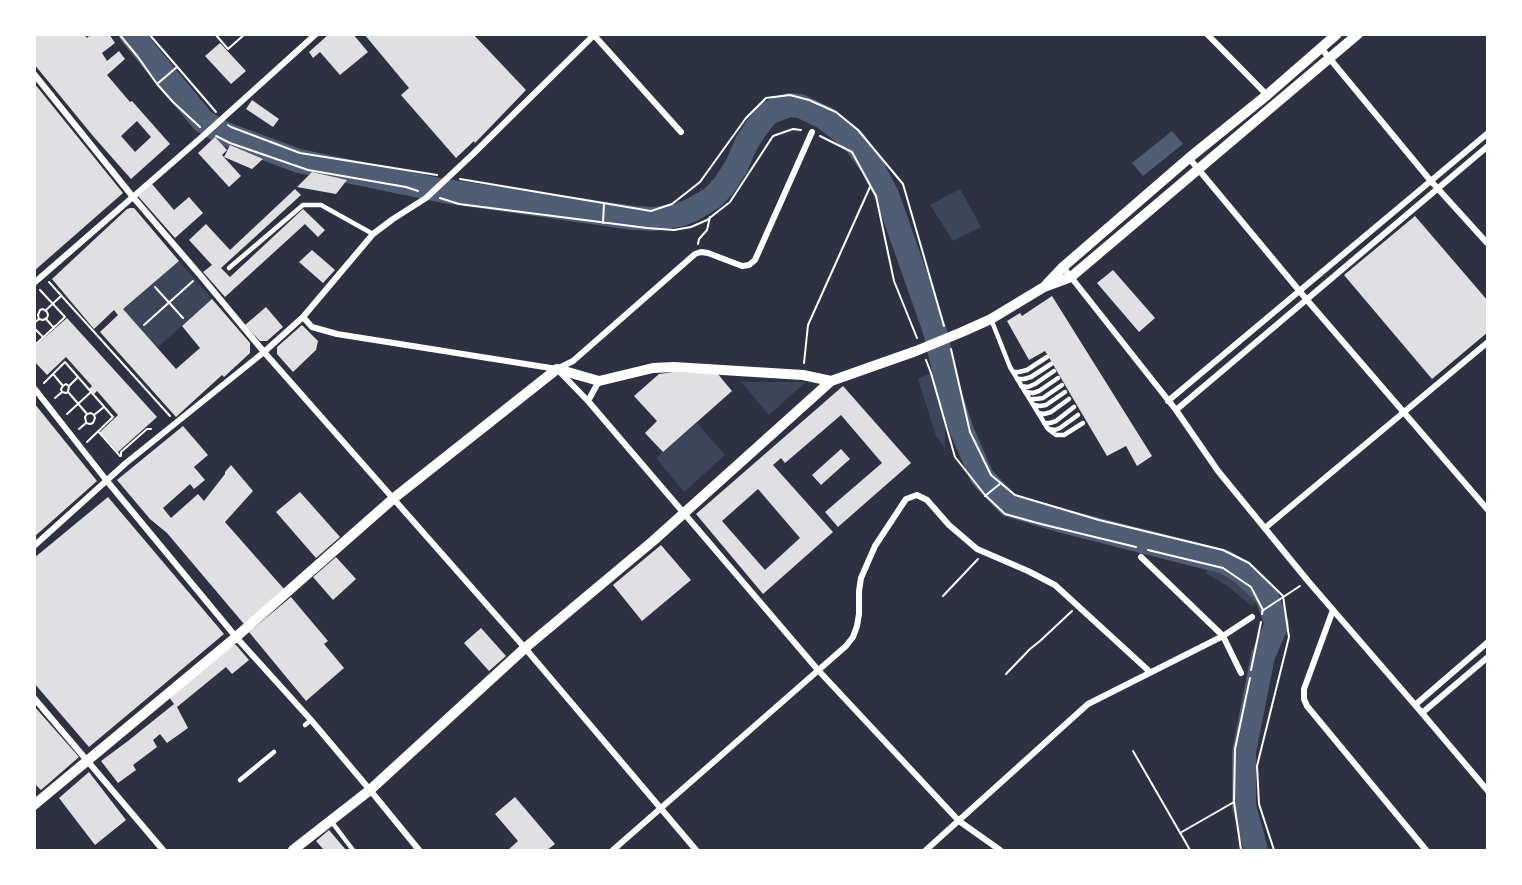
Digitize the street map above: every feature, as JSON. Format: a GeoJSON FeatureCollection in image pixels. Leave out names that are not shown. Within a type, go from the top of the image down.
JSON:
{"type":"FeatureCollection","features":[{"type":"Feature","properties":{"kind":"street"},"geometry":{"type":"LineString","coordinates":[[34,283],[316,34]]}},
{"type":"Feature","properties":{"kind":"street"},"geometry":{"type":"LineString","coordinates":[[1207,34],[1275,105]]}},
{"type":"Feature","properties":{"kind":"street"},"geometry":{"type":"LineString","coordinates":[[1044,287],[1063,267],[1189,158],[1267,95],[1337,34]]}},
{"type":"Feature","properties":{"kind":"street"},"geometry":{"type":"LineString","coordinates":[[293,850],[370,790],[525,648],[653,541],[831,381],[920,352],[991,319],[1044,287],[1071,277],[1358,34]]}},
{"type":"Feature","properties":{"kind":"street"},"geometry":{"type":"LineString","coordinates":[[34,546],[107,481],[264,352],[303,316],[373,234],[426,196],[473,154],[594,35],[681,132]]}},
{"type":"Feature","properties":{"kind":"street"},"geometry":{"type":"LineString","coordinates":[[1321,48],[1430,180],[1488,244]]}},
{"type":"Feature","properties":{"kind":"street"},"geometry":{"type":"LineString","coordinates":[[34,74],[133,197],[264,352],[525,648],[696,850]]}},
{"type":"Feature","properties":{"kind":"street"},"geometry":{"type":"LineString","coordinates":[[34,805],[236,637],[394,498],[556,369],[573,361],[695,254],[708,253],[742,266],[749,265],[754,260],[812,132]]}},
{"type":"Feature","properties":{"kind":"street"},"geometry":{"type":"LineString","coordinates":[[1168,401],[1488,133]]}},
{"type":"Feature","properties":{"kind":"street"},"geometry":{"type":"LineString","coordinates":[[1176,410],[1488,146]]}},
{"type":"Feature","properties":{"kind":"street"},"geometry":{"type":"LineString","coordinates":[[1189,158],[1307,300],[1488,510]]}},
{"type":"Feature","properties":{"kind":"street"},"geometry":{"type":"LineString","coordinates":[[1063,267],[1176,410],[1218,471],[1308,581],[1488,791]]}},
{"type":"Feature","properties":{"kind":"street"},"geometry":{"type":"LineString","coordinates":[[303,316],[312,327],[337,334],[556,369],[599,381],[653,368],[674,367],[803,375],[831,381]]}},
{"type":"Feature","properties":{"kind":"street"},"geometry":{"type":"LineString","coordinates":[[1265,528],[1488,342]]}},
{"type":"Feature","properties":{"kind":"street"},"geometry":{"type":"LineString","coordinates":[[556,369],[588,401],[818,670],[959,821],[1000,850]]}},
{"type":"Feature","properties":{"kind":"street"},"geometry":{"type":"LineString","coordinates":[[588,401],[599,381]]}},
{"type":"Feature","properties":{"kind":"street"},"geometry":{"type":"LineString","coordinates":[[34,388],[107,481],[236,637],[308,722],[370,790],[419,850]]}},
{"type":"Feature","properties":{"kind":"street"},"geometry":{"type":"LineString","coordinates":[[613,850],[846,646],[857,626],[861,578],[874,546],[906,499],[917,495],[927,500],[962,538],[984,552],[1055,585],[1150,672]]}},
{"type":"Feature","properties":{"kind":"street"},"geometry":{"type":"LineString","coordinates":[[1141,557],[1223,636],[1241,673]]}},
{"type":"Feature","properties":{"kind":"street"},"geometry":{"type":"LineString","coordinates":[[1333,610],[1304,689],[1304,699],[1307,706],[1426,850]]}},
{"type":"Feature","properties":{"kind":"street"},"geometry":{"type":"LineString","coordinates":[[926,850],[1088,704],[1223,636],[1252,617]]}},
{"type":"Feature","properties":{"kind":"street"},"geometry":{"type":"LineString","coordinates":[[1414,705],[1488,642]]}},
{"type":"Feature","properties":{"kind":"street"},"geometry":{"type":"LineString","coordinates":[[1422,713],[1488,657]]}},
{"type":"Feature","properties":{"kind":"street"},"geometry":{"type":"LineString","coordinates":[[34,698],[164,850]]}},
{"type":"Feature","properties":{"kind":"lane"},"geometry":{"type":"LineString","coordinates":[[230,268],[303,205],[321,205],[373,234]]}},
{"type":"Feature","properties":{"kind":"lane"},"geometry":{"type":"LineString","coordinates":[[991,319],[1013,372],[1048,429],[1056,435],[1064,435],[1083,423]]}},
{"type":"Feature","properties":{"kind":"lane"},"geometry":{"type":"LineString","coordinates":[[1013,372],[1027,370],[1047,357]]}},
{"type":"Feature","properties":{"kind":"lane"},"geometry":{"type":"LineString","coordinates":[[1017,379],[1031,377],[1051,364]]}},
{"type":"Feature","properties":{"kind":"lane"},"geometry":{"type":"LineString","coordinates":[[1022,386],[1028,387],[1035,384],[1054,371]]}},
{"type":"Feature","properties":{"kind":"lane"},"geometry":{"type":"LineString","coordinates":[[1025,392],[1039,391],[1058,378]]}},
{"type":"Feature","properties":{"kind":"lane"},"geometry":{"type":"LineString","coordinates":[[1029,398],[1043,398],[1062,385]]}},
{"type":"Feature","properties":{"kind":"lane"},"geometry":{"type":"LineString","coordinates":[[1033,405],[1046,405],[1065,392]]}},
{"type":"Feature","properties":{"kind":"lane"},"geometry":{"type":"LineString","coordinates":[[1038,413],[1051,412],[1069,399]]}},
{"type":"Feature","properties":{"kind":"lane"},"geometry":{"type":"LineString","coordinates":[[1044,423],[1056,420],[1074,407]]}},
{"type":"Feature","properties":{"kind":"lane"},"geometry":{"type":"LineString","coordinates":[[1048,429],[1060,428],[1078,415]]}},
{"type":"Feature","properties":{"kind":"lane"},"geometry":{"type":"LineString","coordinates":[[240,780],[274,752]]}},
{"type":"Feature","properties":{"kind":"lane"},"geometry":{"type":"LineString","coordinates":[[331,821],[353,850]]}},
{"type":"Feature","properties":{"kind":"path"},"geometry":{"type":"LineString","coordinates":[[119,34],[157,84],[203,133]]}},
{"type":"Feature","properties":{"kind":"path"},"geometry":{"type":"LineString","coordinates":[[149,34],[217,113]]}},
{"type":"Feature","properties":{"kind":"path"},"geometry":{"type":"LineString","coordinates":[[215,34],[228,49],[244,34]]}},
{"type":"Feature","properties":{"kind":"path"},"geometry":{"type":"LineString","coordinates":[[157,84],[177,67]]}},
{"type":"Feature","properties":{"kind":"path"},"geometry":{"type":"LineString","coordinates":[[453,178],[651,211],[672,204],[700,182],[746,118],[766,98],[790,95],[809,100],[836,112],[858,130],[903,184],[944,326]]}},
{"type":"Feature","properties":{"kind":"path"},"geometry":{"type":"LineString","coordinates":[[224,120],[231,127],[300,153],[441,176]]}},
{"type":"Feature","properties":{"kind":"path"},"geometry":{"type":"LineString","coordinates":[[438,197],[459,204],[674,230],[691,227],[710,217],[730,201],[773,136],[793,129],[812,132],[852,152],[871,186],[876,196],[894,281],[917,338]]}},
{"type":"Feature","properties":{"kind":"path"},"geometry":{"type":"LineString","coordinates":[[212,134],[230,143],[308,170],[406,187],[426,196]]}},
{"type":"Feature","properties":{"kind":"path"},"geometry":{"type":"LineString","coordinates":[[803,375],[808,325],[871,186]]}},
{"type":"Feature","properties":{"kind":"path"},"geometry":{"type":"LineString","coordinates":[[603,223],[604,203]]}},
{"type":"Feature","properties":{"kind":"path"},"geometry":{"type":"LineString","coordinates":[[695,254],[699,239],[707,230],[710,217]]}},
{"type":"Feature","properties":{"kind":"path"},"geometry":{"type":"LineString","coordinates":[[43,275],[176,423]]}},
{"type":"Feature","properties":{"kind":"path"},"geometry":{"type":"LineString","coordinates":[[144,325],[200,275]]}},
{"type":"Feature","properties":{"kind":"path"},"geometry":{"type":"LineString","coordinates":[[155,287],[183,318]]}},
{"type":"Feature","properties":{"kind":"path"},"geometry":{"type":"LineString","coordinates":[[34,346],[65,317],[39,290]]}},
{"type":"Feature","properties":{"kind":"path"},"geometry":{"type":"LineString","coordinates":[[39,318],[40,310],[46,310],[61,296]]}},
{"type":"Feature","properties":{"kind":"path"},"geometry":{"type":"LineString","coordinates":[[46,310],[48,315],[46,319]]}},
{"type":"Feature","properties":{"kind":"path"},"geometry":{"type":"LineString","coordinates":[[39,318],[46,319],[54,328]]}},
{"type":"Feature","properties":{"kind":"path"},"geometry":{"type":"LineString","coordinates":[[34,322],[39,318]]}},
{"type":"Feature","properties":{"kind":"path"},"geometry":{"type":"LineString","coordinates":[[34,328],[43,338]]}},
{"type":"Feature","properties":{"kind":"path"},"geometry":{"type":"LineString","coordinates":[[951,348],[969,432]]}},
{"type":"Feature","properties":{"kind":"path"},"geometry":{"type":"LineString","coordinates":[[920,352],[932,374],[955,458],[1005,514],[1041,524]]}},
{"type":"Feature","properties":{"kind":"path"},"geometry":{"type":"LineString","coordinates":[[42,385],[66,362],[113,417],[87,442],[82,437]]}},
{"type":"Feature","properties":{"kind":"path"},"geometry":{"type":"LineString","coordinates":[[53,374],[63,386]]}},
{"type":"Feature","properties":{"kind":"path"},"geometry":{"type":"LineString","coordinates":[[78,377],[69,386],[68,392],[87,414],[94,415]]}},
{"type":"Feature","properties":{"kind":"path"},"geometry":{"type":"LineString","coordinates":[[63,386],[66,384],[69,386]]}},
{"type":"Feature","properties":{"kind":"path"},"geometry":{"type":"LineString","coordinates":[[53,400],[62,392],[63,386]]}},
{"type":"Feature","properties":{"kind":"path"},"geometry":{"type":"LineString","coordinates":[[62,392],[68,392]]}},
{"type":"Feature","properties":{"kind":"path"},"geometry":{"type":"LineString","coordinates":[[64,416],[90,392]]}},
{"type":"Feature","properties":{"kind":"path"},"geometry":{"type":"LineString","coordinates":[[94,415],[104,407]]}},
{"type":"Feature","properties":{"kind":"path"},"geometry":{"type":"LineString","coordinates":[[87,414],[85,417],[87,423]]}},
{"type":"Feature","properties":{"kind":"path"},"geometry":{"type":"LineString","coordinates":[[77,431],[87,423],[93,423],[94,415]]}},
{"type":"Feature","properties":{"kind":"path"},"geometry":{"type":"LineString","coordinates":[[98,431],[121,457],[121,452],[147,429],[154,429]]}},
{"type":"Feature","properties":{"kind":"path"},"geometry":{"type":"LineString","coordinates":[[986,495],[1001,483]]}},
{"type":"Feature","properties":{"kind":"path"},"geometry":{"type":"LineString","coordinates":[[943,596],[984,552]]}},
{"type":"Feature","properties":{"kind":"path"},"geometry":{"type":"LineString","coordinates":[[1263,610],[1308,581]]}},
{"type":"Feature","properties":{"kind":"path"},"geometry":{"type":"LineString","coordinates":[[1006,674],[1078,605]]}},
{"type":"Feature","properties":{"kind":"path"},"geometry":{"type":"LineString","coordinates":[[1133,751],[1191,850]]}},
{"type":"Feature","properties":{"kind":"path"},"geometry":{"type":"LineString","coordinates":[[1180,833],[1234,802]]}},
{"type":"Feature","properties":{"kind":"shaded area"},"geometry":{"type":"Polygon","coordinates":[[[1172,131],[1183,144],[1143,176],[1132,163],[1172,131]]]}},
{"type":"Feature","properties":{"kind":"shaded area"},"geometry":{"type":"Polygon","coordinates":[[[960,189],[981,227],[953,241],[930,205],[960,189]]]}},
{"type":"Feature","properties":{"kind":"shaded area"},"geometry":{"type":"Polygon","coordinates":[[[179,261],[212,299],[157,348],[123,309],[179,261]]]}},
{"type":"Feature","properties":{"kind":"shaded area"},"geometry":{"type":"Polygon","coordinates":[[[935,371],[945,380],[945,448],[936,436],[918,379],[935,371]]]}},
{"type":"Feature","properties":{"kind":"shaded area"},"geometry":{"type":"Polygon","coordinates":[[[741,382],[806,382],[769,415],[741,382]]]}},
{"type":"Feature","properties":{"kind":"shaded area"},"geometry":{"type":"Polygon","coordinates":[[[697,423],[725,455],[684,492],[656,458],[697,423]]]}},
{"type":"Feature","properties":{"kind":"shaded area"},"geometry":{"type":"Polygon","coordinates":[[[1209,567],[1225,573],[1252,592],[1257,601],[1252,606],[1206,573],[1209,567]]]}},
{"type":"Feature","properties":{"kind":"building"},"geometry":{"type":"Polygon","coordinates":[[[34,34],[84,34],[87,38],[91,34],[109,34],[115,43],[102,53],[107,61],[119,51],[125,59],[107,75],[170,144],[131,179],[34,64],[34,34]],[[137,121],[121,136],[135,152],[151,137],[137,121]]]}},
{"type":"Feature","properties":{"kind":"building"},"geometry":{"type":"Polygon","coordinates":[[[329,34],[353,34],[368,52],[340,75],[320,52],[313,58],[309,52],[329,34]]]}},
{"type":"Feature","properties":{"kind":"building"},"geometry":{"type":"Polygon","coordinates":[[[364,34],[473,34],[526,90],[475,143],[474,141],[456,158],[401,95],[409,88],[364,34]]]}},
{"type":"Feature","properties":{"kind":"building"},"geometry":{"type":"Polygon","coordinates":[[[220,43],[246,71],[231,84],[205,56],[220,43]]]}},
{"type":"Feature","properties":{"kind":"building"},"geometry":{"type":"Polygon","coordinates":[[[34,83],[123,193],[34,271],[34,83]]]}},
{"type":"Feature","properties":{"kind":"building"},"geometry":{"type":"Polygon","coordinates":[[[252,100],[279,119],[273,127],[246,109],[252,100]]]}},
{"type":"Feature","properties":{"kind":"building"},"geometry":{"type":"Polygon","coordinates":[[[215,137],[227,150],[222,155],[241,176],[229,187],[198,153],[215,137]]]}},
{"type":"Feature","properties":{"kind":"building"},"geometry":{"type":"Polygon","coordinates":[[[230,145],[263,159],[252,169],[224,157],[230,145]]]}},
{"type":"Feature","properties":{"kind":"building"},"geometry":{"type":"Polygon","coordinates":[[[312,172],[347,180],[336,194],[297,187],[312,172]]]}},
{"type":"Feature","properties":{"kind":"building"},"geometry":{"type":"Polygon","coordinates":[[[152,184],[174,210],[189,197],[203,213],[175,238],[138,196],[152,184]]]}},
{"type":"Feature","properties":{"kind":"building"},"geometry":{"type":"Polygon","coordinates":[[[295,189],[301,195],[221,268],[230,277],[303,209],[325,230],[318,237],[305,224],[225,297],[203,272],[212,265],[189,240],[206,224],[230,250],[295,189]]]}},
{"type":"Feature","properties":{"kind":"building"},"geometry":{"type":"Polygon","coordinates":[[[130,208],[134,208],[179,261],[123,309],[176,369],[200,348],[182,326],[212,299],[250,343],[250,353],[176,417],[100,332],[118,315],[114,310],[94,329],[52,279],[130,208]]]}},
{"type":"Feature","properties":{"kind":"building"},"geometry":{"type":"Polygon","coordinates":[[[1415,216],[1488,301],[1488,332],[1432,379],[1344,275],[1415,216]]]}},
{"type":"Feature","properties":{"kind":"building"},"geometry":{"type":"Polygon","coordinates":[[[312,250],[335,270],[323,283],[299,262],[312,250]]]}},
{"type":"Feature","properties":{"kind":"building"},"geometry":{"type":"Polygon","coordinates":[[[1113,270],[1155,318],[1139,332],[1097,283],[1113,270]]]}},
{"type":"Feature","properties":{"kind":"building"},"geometry":{"type":"Polygon","coordinates":[[[1052,296],[1152,456],[1137,466],[1126,446],[1107,456],[1045,351],[1029,360],[1007,321],[1020,313],[1022,316],[1052,296]]]}},
{"type":"Feature","properties":{"kind":"building"},"geometry":{"type":"Polygon","coordinates":[[[266,307],[283,327],[267,341],[260,341],[245,325],[266,307]]]}},
{"type":"Feature","properties":{"kind":"building"},"geometry":{"type":"Polygon","coordinates":[[[67,318],[157,417],[118,452],[100,432],[118,415],[97,391],[94,394],[89,389],[92,386],[66,357],[47,375],[34,361],[34,347],[67,318]]]}},
{"type":"Feature","properties":{"kind":"building"},"geometry":{"type":"Polygon","coordinates":[[[302,325],[318,341],[316,350],[293,372],[277,354],[277,347],[302,325]]]}},
{"type":"Feature","properties":{"kind":"building"},"geometry":{"type":"Polygon","coordinates":[[[717,373],[732,391],[663,452],[645,433],[657,421],[634,396],[659,374],[717,373]]]}},
{"type":"Feature","properties":{"kind":"building"},"geometry":{"type":"Polygon","coordinates":[[[843,386],[911,463],[838,527],[825,512],[882,463],[841,415],[785,463],[781,458],[773,465],[833,532],[763,594],[696,514],[843,386]],[[758,489],[722,521],[765,570],[800,538],[758,489]]]}},
{"type":"Feature","properties":{"kind":"building"},"geometry":{"type":"Polygon","coordinates":[[[34,403],[97,481],[34,537],[34,403]]]}},
{"type":"Feature","properties":{"kind":"building"},"geometry":{"type":"Polygon","coordinates":[[[183,426],[208,455],[194,467],[205,480],[194,489],[190,484],[163,508],[171,518],[198,494],[204,501],[231,465],[253,491],[225,522],[284,589],[244,624],[167,533],[150,519],[117,480],[183,426]]]}},
{"type":"Feature","properties":{"kind":"building"},"geometry":{"type":"Polygon","coordinates":[[[841,449],[850,459],[821,485],[812,475],[841,449]]]}},
{"type":"Feature","properties":{"kind":"building"},"geometry":{"type":"Polygon","coordinates":[[[300,492],[340,537],[316,558],[276,512],[300,492]]]}},
{"type":"Feature","properties":{"kind":"building"},"geometry":{"type":"Polygon","coordinates":[[[108,497],[224,634],[89,747],[34,683],[34,558],[108,497]]]}},
{"type":"Feature","properties":{"kind":"building"},"geometry":{"type":"Polygon","coordinates":[[[661,545],[691,580],[642,621],[613,585],[661,545]]]}},
{"type":"Feature","properties":{"kind":"building"},"geometry":{"type":"Polygon","coordinates":[[[336,557],[356,579],[333,600],[313,577],[336,557]]]}},
{"type":"Feature","properties":{"kind":"building"},"geometry":{"type":"Polygon","coordinates":[[[291,597],[328,641],[324,644],[344,668],[306,701],[249,632],[291,597]]]}},
{"type":"Feature","properties":{"kind":"building"},"geometry":{"type":"Polygon","coordinates":[[[481,628],[506,656],[489,671],[464,643],[481,628]]]}},
{"type":"Feature","properties":{"kind":"building"},"geometry":{"type":"Polygon","coordinates":[[[231,645],[236,645],[249,660],[232,674],[226,667],[177,707],[188,728],[167,743],[160,734],[153,740],[157,747],[133,765],[136,770],[118,783],[101,761],[174,704],[169,697],[231,645]]]}},
{"type":"Feature","properties":{"kind":"building"},"geometry":{"type":"Polygon","coordinates":[[[34,706],[79,757],[41,790],[34,783],[34,706]]]}},
{"type":"Feature","properties":{"kind":"building"},"geometry":{"type":"Polygon","coordinates":[[[89,772],[126,820],[95,845],[59,798],[89,772]]]}},
{"type":"Feature","properties":{"kind":"building"},"geometry":{"type":"Polygon","coordinates":[[[515,797],[555,844],[547,850],[508,850],[518,841],[495,814],[515,797]]]}},
{"type":"Feature","properties":{"kind":"building"},"geometry":{"type":"Polygon","coordinates":[[[329,830],[346,850],[324,850],[316,841],[329,830]]]}},
{"type":"Feature","properties":{"kind":"waterway"},"geometry":{"type":"LineString","coordinates":[[131,34],[203,121],[223,133],[299,161],[444,191],[634,218],[654,219],[679,215],[712,198],[723,187],[736,167],[747,142],[768,113],[789,105],[800,106],[825,118],[854,141],[872,166],[887,195],[935,331],[950,395],[962,431],[982,477],[1009,505],[1225,562],[1243,573],[1266,595],[1277,624],[1263,656],[1244,752],[1244,806],[1256,850]]}}]}
